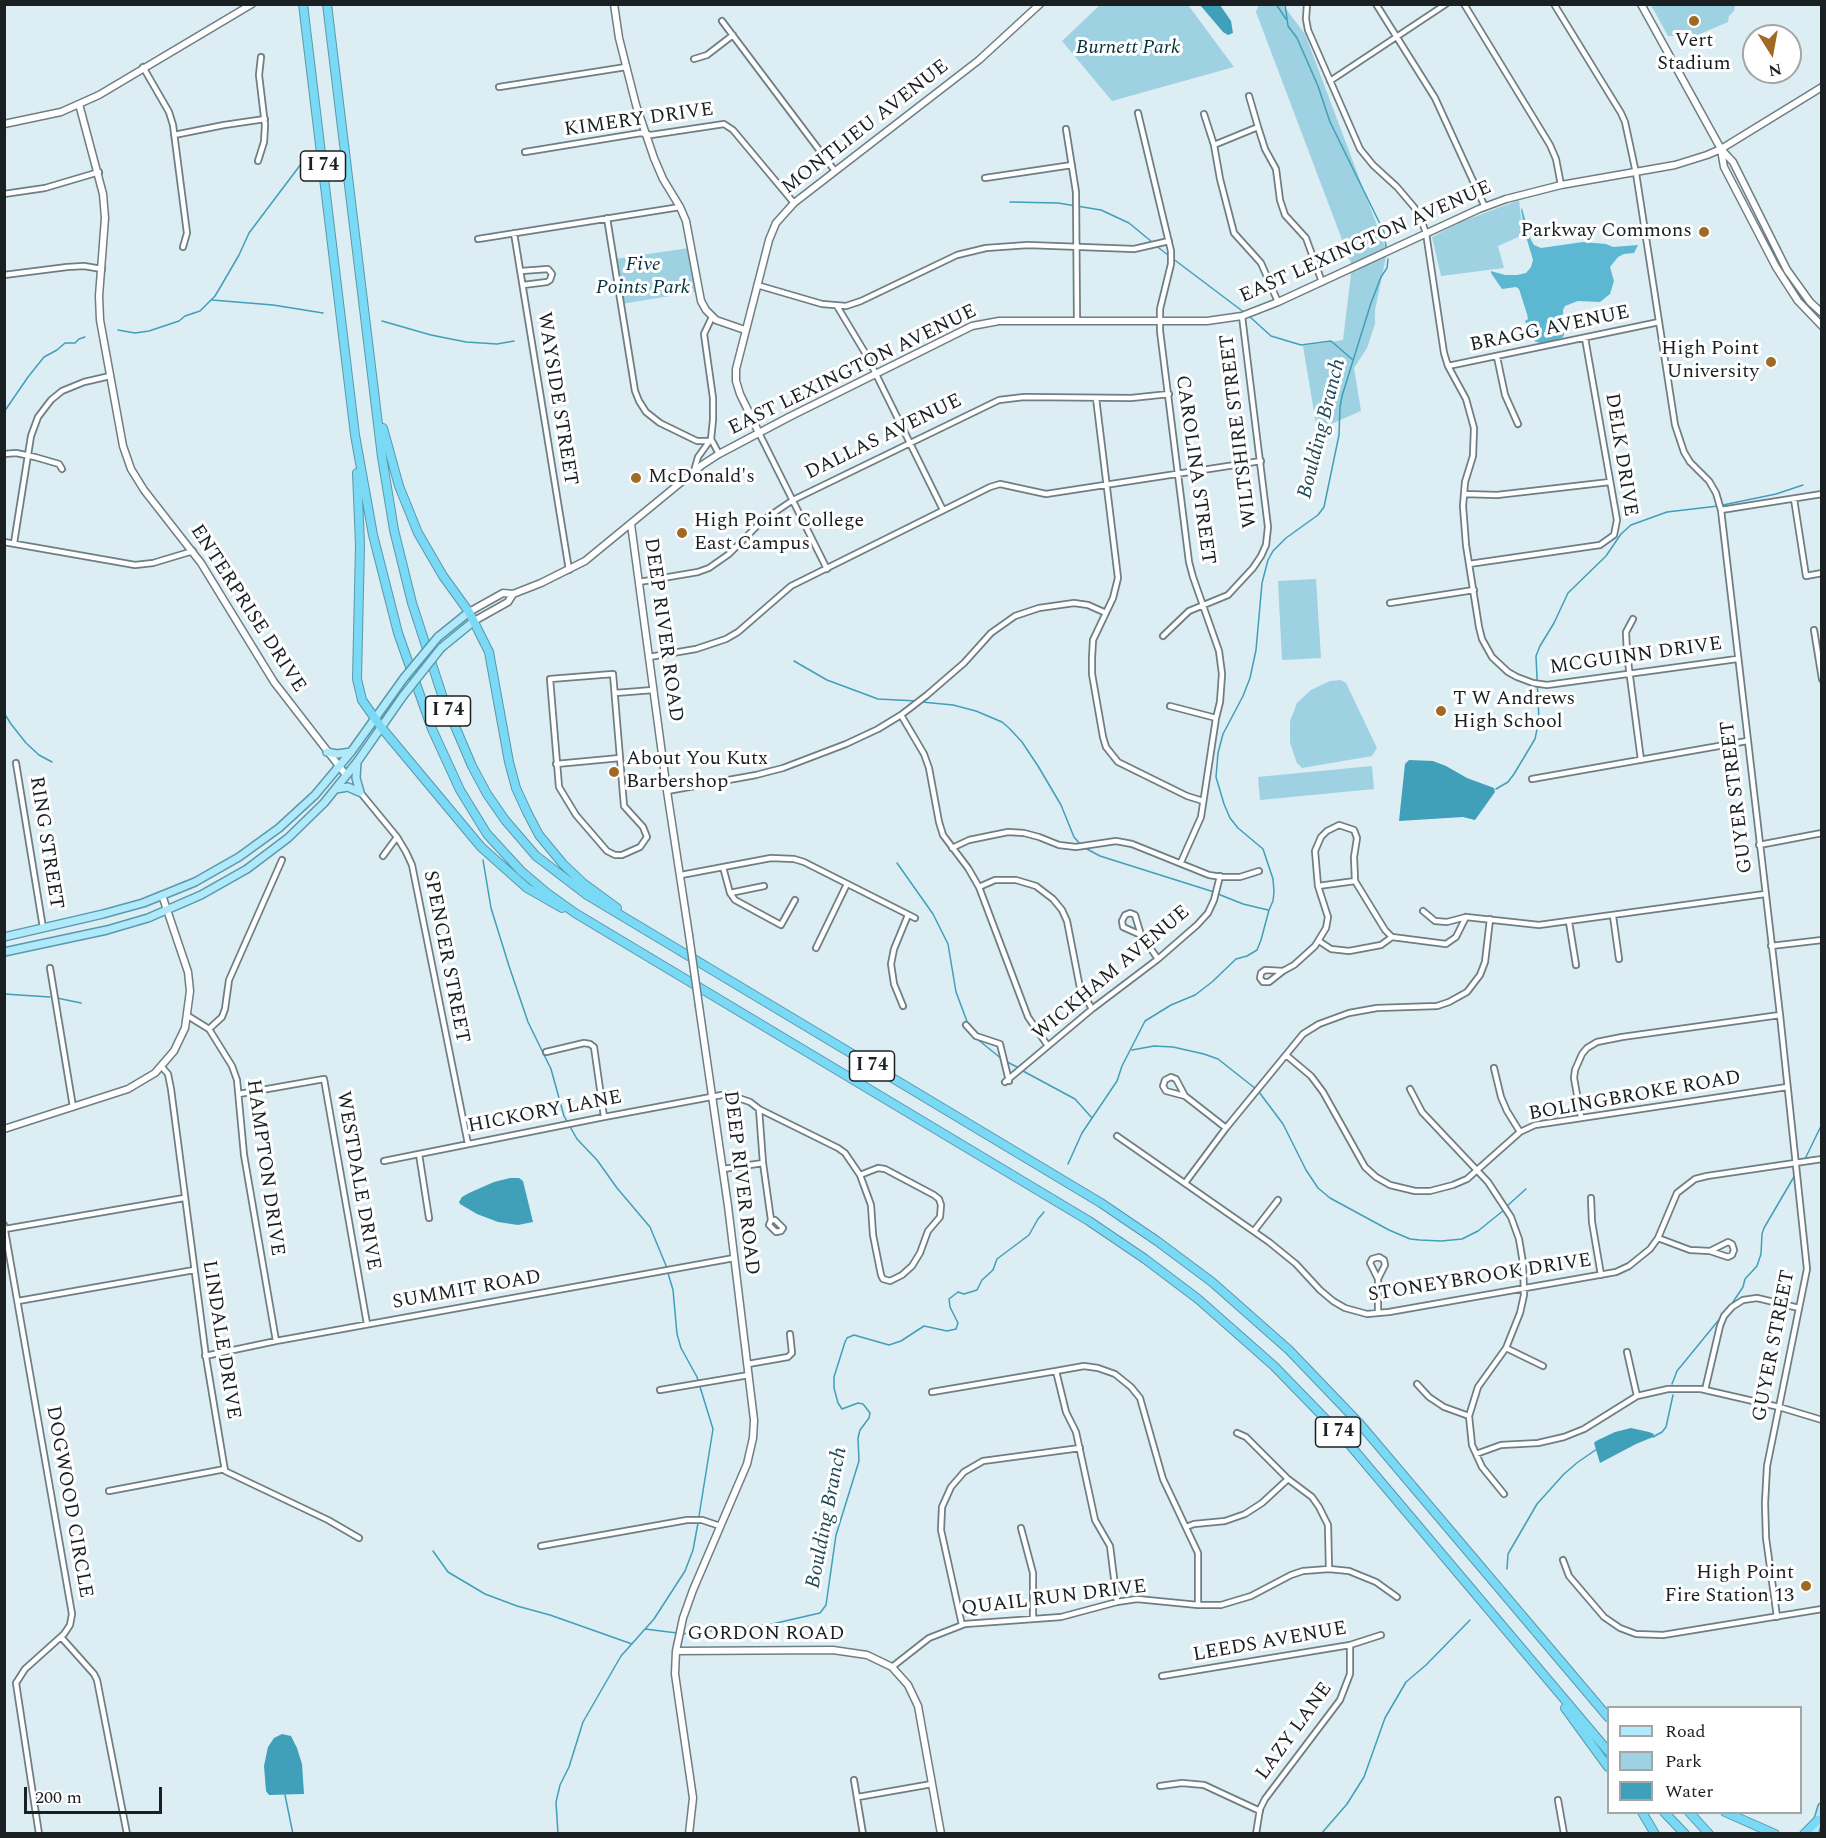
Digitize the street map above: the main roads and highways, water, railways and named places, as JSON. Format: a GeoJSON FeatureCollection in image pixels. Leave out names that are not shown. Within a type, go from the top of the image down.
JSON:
{"type":"FeatureCollection","features":[{"type":"Feature","properties":{"kind":"highway","name":"I 74"},"geometry":{"type":"LineString","coordinates":[[303,4],[355,435],[373,535],[391,609],[420,697],[452,776],[477,820],[509,860],[541,888],[590,922],[1089,1221],[1198,1299],[1258,1351],[1321,1413],[1607,1751]]}},
{"type":"Feature","properties":{"kind":"highway","name":"I 74"},"geometry":{"type":"LineString","coordinates":[[327,4],[388,498],[412,603],[443,698],[479,780],[505,820],[542,861],[587,895],[1101,1203],[1157,1241],[1221,1290],[1289,1350],[1353,1416],[1607,1716]]}},
{"type":"Feature","properties":{"kind":"highway"},"geometry":{"type":"LineString","coordinates":[[377,407],[395,473],[410,515],[437,566],[469,612],[491,660],[513,775],[532,824],[554,854],[572,873],[655,935]]}},
{"type":"Feature","properties":{"kind":"highway"},"geometry":{"type":"LineString","coordinates":[[355,435],[360,537],[358,685],[362,700],[381,727],[496,863],[539,896],[590,922]]}},
{"type":"Feature","properties":{"kind":"highway"},"geometry":{"type":"LineString","coordinates":[[1527,1656],[1607,1766]]}},
{"type":"Feature","properties":{"kind":"highway"},"geometry":{"type":"LineString","coordinates":[[1643,1814],[1655,1833]]}},
{"type":"Feature","properties":{"kind":"highway"},"geometry":{"type":"LineString","coordinates":[[1666,1814],[1685,1833]]}},
{"type":"Feature","properties":{"kind":"highway"},"geometry":{"type":"LineString","coordinates":[[1691,1814],[1709,1833]]}},
{"type":"Feature","properties":{"kind":"highway"},"geometry":{"type":"LineString","coordinates":[[1730,1814],[1775,1833]]}},
{"type":"Feature","properties":{"kind":"highway"},"geometry":{"type":"LineString","coordinates":[[1804,1833],[1818,1820]]}},
{"type":"Feature","properties":{"kind":"main road"},"geometry":{"type":"LineString","coordinates":[[4,937],[113,911],[162,895],[210,874],[265,839],[304,806],[339,767],[420,656],[469,612]]}},
{"type":"Feature","properties":{"kind":"main road"},"geometry":{"type":"LineString","coordinates":[[4,952],[107,930],[168,910],[217,887],[259,861],[301,826],[336,789],[427,663],[441,648],[474,621]]}},
{"type":"Feature","properties":{"kind":"main road"},"geometry":{"type":"LineString","coordinates":[[327,752],[341,754],[351,752]]}},
{"type":"Feature","properties":{"kind":"main road"},"geometry":{"type":"LineString","coordinates":[[336,789],[348,787],[360,792],[356,778],[357,762]]}},
{"type":"Feature","properties":{"kind":"main road"},"geometry":{"type":"LineString","coordinates":[[1814,1833],[1821,1807]]}},
{"type":"Feature","properties":{"kind":"water"},"geometry":{"type":"Polygon","coordinates":[[[1200,5],[1220,5],[1231,21],[1233,33],[1228,35],[1223,32],[1200,5]]]}},
{"type":"Feature","properties":{"kind":"water"},"geometry":{"type":"Polygon","coordinates":[[[1409,760],[1433,761],[1494,788],[1495,792],[1475,820],[1463,817],[1399,821],[1405,764],[1409,760]]]}},
{"type":"Feature","properties":{"kind":"water"},"geometry":{"type":"Polygon","coordinates":[[[510,1178],[519,1178],[523,1181],[533,1222],[518,1225],[498,1222],[477,1214],[459,1202],[469,1193],[510,1178]]]}},
{"type":"Feature","properties":{"kind":"water"},"geometry":{"type":"Polygon","coordinates":[[[1631,1428],[1654,1434],[1653,1437],[1600,1463],[1594,1443],[1615,1432],[1631,1428]]]}},
{"type":"Feature","properties":{"kind":"water"},"geometry":{"type":"Polygon","coordinates":[[[282,1734],[291,1736],[297,1748],[302,1764],[304,1794],[269,1795],[266,1791],[264,1766],[268,1747],[274,1738],[282,1734]]]}},
{"type":"Feature","properties":{"kind":"waterway"},"geometry":{"type":"LineString","coordinates":[[1276,4],[1286,19]]}},
{"type":"Feature","properties":{"kind":"waterway","name":"Boulding Branch"},"geometry":{"type":"LineString","coordinates":[[1285,4],[1288,26],[1297,38],[1318,86],[1330,122],[1384,232],[1386,247]]}},
{"type":"Feature","properties":{"kind":"waterway"},"geometry":{"type":"LineString","coordinates":[[118,330],[135,333],[149,331],[200,311],[215,296],[249,233],[301,164]]}},
{"type":"Feature","properties":{"kind":"waterway"},"geometry":{"type":"LineString","coordinates":[[1010,202],[1058,203],[1101,210],[1129,223],[1152,242]]}},
{"type":"Feature","properties":{"kind":"waterway"},"geometry":{"type":"LineString","coordinates":[[1155,245],[1168,255]]}},
{"type":"Feature","properties":{"kind":"waterway"},"geometry":{"type":"LineString","coordinates":[[1172,258],[1245,313]]}},
{"type":"Feature","properties":{"kind":"waterway","name":"Boulding Branch"},"geometry":{"type":"LineString","coordinates":[[1068,1164],[1082,1133],[1117,1081],[1122,1066],[1145,1021],[1171,1005],[1195,995],[1236,959],[1257,950],[1261,940],[1273,901],[1273,879],[1263,849],[1238,828],[1230,818],[1216,777],[1218,753],[1223,734],[1250,678],[1256,650],[1262,583],[1268,560],[1273,551],[1286,538],[1318,515],[1324,507],[1339,435],[1342,396],[1371,303],[1387,268],[1388,259]]}},
{"type":"Feature","properties":{"kind":"waterway"},"geometry":{"type":"LineString","coordinates":[[212,300],[273,305],[323,313]]}},
{"type":"Feature","properties":{"kind":"waterway"},"geometry":{"type":"LineString","coordinates":[[1249,316],[1271,336],[1301,345],[1331,341],[1353,360]]}},
{"type":"Feature","properties":{"kind":"waterway"},"geometry":{"type":"LineString","coordinates":[[382,321],[466,342],[497,344],[514,341]]}},
{"type":"Feature","properties":{"kind":"waterway"},"geometry":{"type":"LineString","coordinates":[[4,412],[44,357],[65,343],[75,343],[85,337]]}},
{"type":"Feature","properties":{"kind":"waterway"},"geometry":{"type":"LineString","coordinates":[[1723,505],[1776,494],[1803,485]]}},
{"type":"Feature","properties":{"kind":"waterway"},"geometry":{"type":"LineString","coordinates":[[1496,789],[1508,782],[1535,739],[1539,720],[1536,656],[1568,593],[1606,556],[1621,534],[1631,525],[1667,512],[1718,506]]}},
{"type":"Feature","properties":{"kind":"waterway"},"geometry":{"type":"LineString","coordinates":[[794,661],[827,680],[878,699],[917,701]]}},
{"type":"Feature","properties":{"kind":"waterway"},"geometry":{"type":"LineString","coordinates":[[922,702],[953,705],[976,711],[1002,722],[1009,728],[1022,742],[1038,766],[1061,805],[1074,837],[1081,845]]}},
{"type":"Feature","properties":{"kind":"waterway"},"geometry":{"type":"LineString","coordinates":[[4,713],[26,743],[39,755],[52,762]]}},
{"type":"Feature","properties":{"kind":"waterway"},"geometry":{"type":"LineString","coordinates":[[1085,848],[1100,856],[1214,892]]}},
{"type":"Feature","properties":{"kind":"waterway"},"geometry":{"type":"LineString","coordinates":[[483,860],[491,908],[509,966],[528,1022],[551,1069],[564,1116],[577,1139],[597,1160],[650,1227],[667,1268]]}},
{"type":"Feature","properties":{"kind":"waterway"},"geometry":{"type":"LineString","coordinates":[[897,863],[933,914],[948,944],[956,992],[968,1024]]}},
{"type":"Feature","properties":{"kind":"waterway"},"geometry":{"type":"LineString","coordinates":[[1218,894],[1243,904],[1268,910]]}},
{"type":"Feature","properties":{"kind":"waterway"},"geometry":{"type":"LineString","coordinates":[[4,994],[50,997]]}},
{"type":"Feature","properties":{"kind":"waterway"},"geometry":{"type":"LineString","coordinates":[[57,998],[81,1003]]}},
{"type":"Feature","properties":{"kind":"waterway"},"geometry":{"type":"LineString","coordinates":[[976,1038],[1003,1060]]}},
{"type":"Feature","properties":{"kind":"waterway"},"geometry":{"type":"LineString","coordinates":[[1132,1050],[1154,1046],[1173,1047],[1204,1054],[1218,1059],[1256,1089]]}},
{"type":"Feature","properties":{"kind":"waterway"},"geometry":{"type":"LineString","coordinates":[[1007,1062],[1019,1068]]}},
{"type":"Feature","properties":{"kind":"waterway"},"geometry":{"type":"LineString","coordinates":[[1023,1071],[1075,1099],[1092,1118]]}},
{"type":"Feature","properties":{"kind":"waterway"},"geometry":{"type":"LineString","coordinates":[[1259,1092],[1283,1124],[1306,1170],[1318,1188],[1330,1198],[1389,1230],[1410,1239],[1441,1241],[1462,1239],[1478,1231],[1504,1210]]}},
{"type":"Feature","properties":{"kind":"waterway"},"geometry":{"type":"LineString","coordinates":[[1804,1161],[1822,1124]]}},
{"type":"Feature","properties":{"kind":"waterway"},"geometry":{"type":"LineString","coordinates":[[1731,1305],[1743,1287],[1745,1279],[1757,1266],[1764,1228],[1795,1175]]}},
{"type":"Feature","properties":{"kind":"waterway"},"geometry":{"type":"LineString","coordinates":[[1507,1206],[1526,1189]]}},
{"type":"Feature","properties":{"kind":"waterway","name":"Boulding Branch"},"geometry":{"type":"LineString","coordinates":[[682,1634],[772,1624],[820,1613],[826,1605],[836,1535],[859,1461],[858,1438],[870,1413],[863,1404],[858,1403],[842,1409],[838,1403],[834,1377],[847,1338],[854,1335],[889,1345],[901,1341],[924,1326],[947,1331],[956,1329],[958,1323],[950,1307],[949,1299],[958,1292],[964,1294],[977,1290],[982,1280],[993,1270],[997,1259],[1029,1235],[1044,1212]]}},
{"type":"Feature","properties":{"kind":"waterway"},"geometry":{"type":"LineString","coordinates":[[668,1273],[673,1290],[677,1334],[681,1348],[697,1377],[713,1429],[699,1516]]}},
{"type":"Feature","properties":{"kind":"waterway"},"geometry":{"type":"LineString","coordinates":[[1672,1384],[1677,1371],[1722,1316]]}},
{"type":"Feature","properties":{"kind":"waterway"},"geometry":{"type":"LineString","coordinates":[[1653,1437],[1666,1427],[1673,1395]]}},
{"type":"Feature","properties":{"kind":"waterway"},"geometry":{"type":"LineString","coordinates":[[1507,1569],[1508,1554],[1537,1504],[1564,1474],[1597,1449]]}},
{"type":"Feature","properties":{"kind":"waterway","name":"Boulding Branch"},"geometry":{"type":"LineString","coordinates":[[558,1834],[556,1802],[583,1722],[621,1656],[654,1619],[685,1571],[693,1550],[698,1523]]}},
{"type":"Feature","properties":{"kind":"waterway"},"geometry":{"type":"LineString","coordinates":[[433,1551],[448,1572],[485,1594],[632,1644]]}},
{"type":"Feature","properties":{"kind":"waterway"},"geometry":{"type":"LineString","coordinates":[[1321,1834],[1347,1804],[1364,1777],[1385,1718],[1406,1682],[1470,1620]]}},
{"type":"Feature","properties":{"kind":"waterway","name":"Boulding Branch"},"geometry":{"type":"LineString","coordinates":[[645,1629],[677,1633]]}},
{"type":"Feature","properties":{"kind":"waterway"},"geometry":{"type":"LineString","coordinates":[[285,1795],[293,1834]]}},
{"type":"Feature","properties":{"kind":"place","name":"Vert Stadium"},"geometry":{"type":"Point","coordinates":[1694,21]}},
{"type":"Feature","properties":{"kind":"place","name":"Parkway Commons"},"geometry":{"type":"Point","coordinates":[1704,232]}},
{"type":"Feature","properties":{"kind":"place","name":"High Point University"},"geometry":{"type":"Point","coordinates":[1771,362]}},
{"type":"Feature","properties":{"kind":"place","name":"McDonald's"},"geometry":{"type":"Point","coordinates":[636,478]}},
{"type":"Feature","properties":{"kind":"place","name":"High Point College East Campus"},"geometry":{"type":"Point","coordinates":[682,533]}},
{"type":"Feature","properties":{"kind":"place","name":"T W Andrews High School"},"geometry":{"type":"Point","coordinates":[1441,711]}},
{"type":"Feature","properties":{"kind":"place","name":"About You Kutx Barbershop"},"geometry":{"type":"Point","coordinates":[614,772]}},
{"type":"Feature","properties":{"kind":"place","name":"High Point Fire Station 13"},"geometry":{"type":"Point","coordinates":[1806,1586]}},
{"type":"Feature","properties":{"kind":"park label","name":"Burnett Park"},"geometry":{"type":"Point","coordinates":[1128,49]}},
{"type":"Feature","properties":{"kind":"park label","name":"Five Points Park"},"geometry":{"type":"Point","coordinates":[643,278]}}]}
